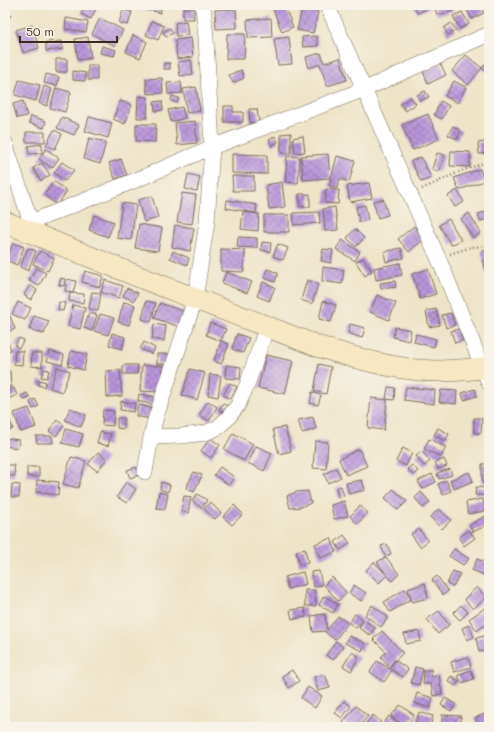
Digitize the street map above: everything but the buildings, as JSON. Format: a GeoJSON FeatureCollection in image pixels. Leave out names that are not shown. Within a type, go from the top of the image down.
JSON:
{"type":"FeatureCollection","features":[{"type":"Feature","properties":{"kind":"street"},"geometry":{"type":"LineString","coordinates":[[145,472],[155,420],[195,299],[207,222],[212,147],[203,5]]}},
{"type":"Feature","properties":{"kind":"street"},"geometry":{"type":"LineString","coordinates":[[5,222],[33,228],[195,299],[317,346],[342,354],[404,368],[460,370],[487,373],[411,195],[327,5]]}},
{"type":"Feature","properties":{"kind":"street"},"geometry":{"type":"LineString","coordinates":[[33,228],[134,180],[212,147],[365,90],[489,34]]}},
{"type":"Feature","properties":{"kind":"street"},"geometry":{"type":"LineString","coordinates":[[5,143],[33,228]]}},
{"type":"Feature","properties":{"kind":"street"},"geometry":{"type":"LineString","coordinates":[[151,437],[181,436],[205,433],[217,428],[228,418],[238,405],[247,385],[267,326]]}},
{"type":"Feature","properties":{"kind":"path"},"geometry":{"type":"LineString","coordinates":[[411,195],[461,171],[489,161]]}},
{"type":"Feature","properties":{"kind":"path"},"geometry":{"type":"LineString","coordinates":[[438,258],[471,247],[489,246]]}}]}
